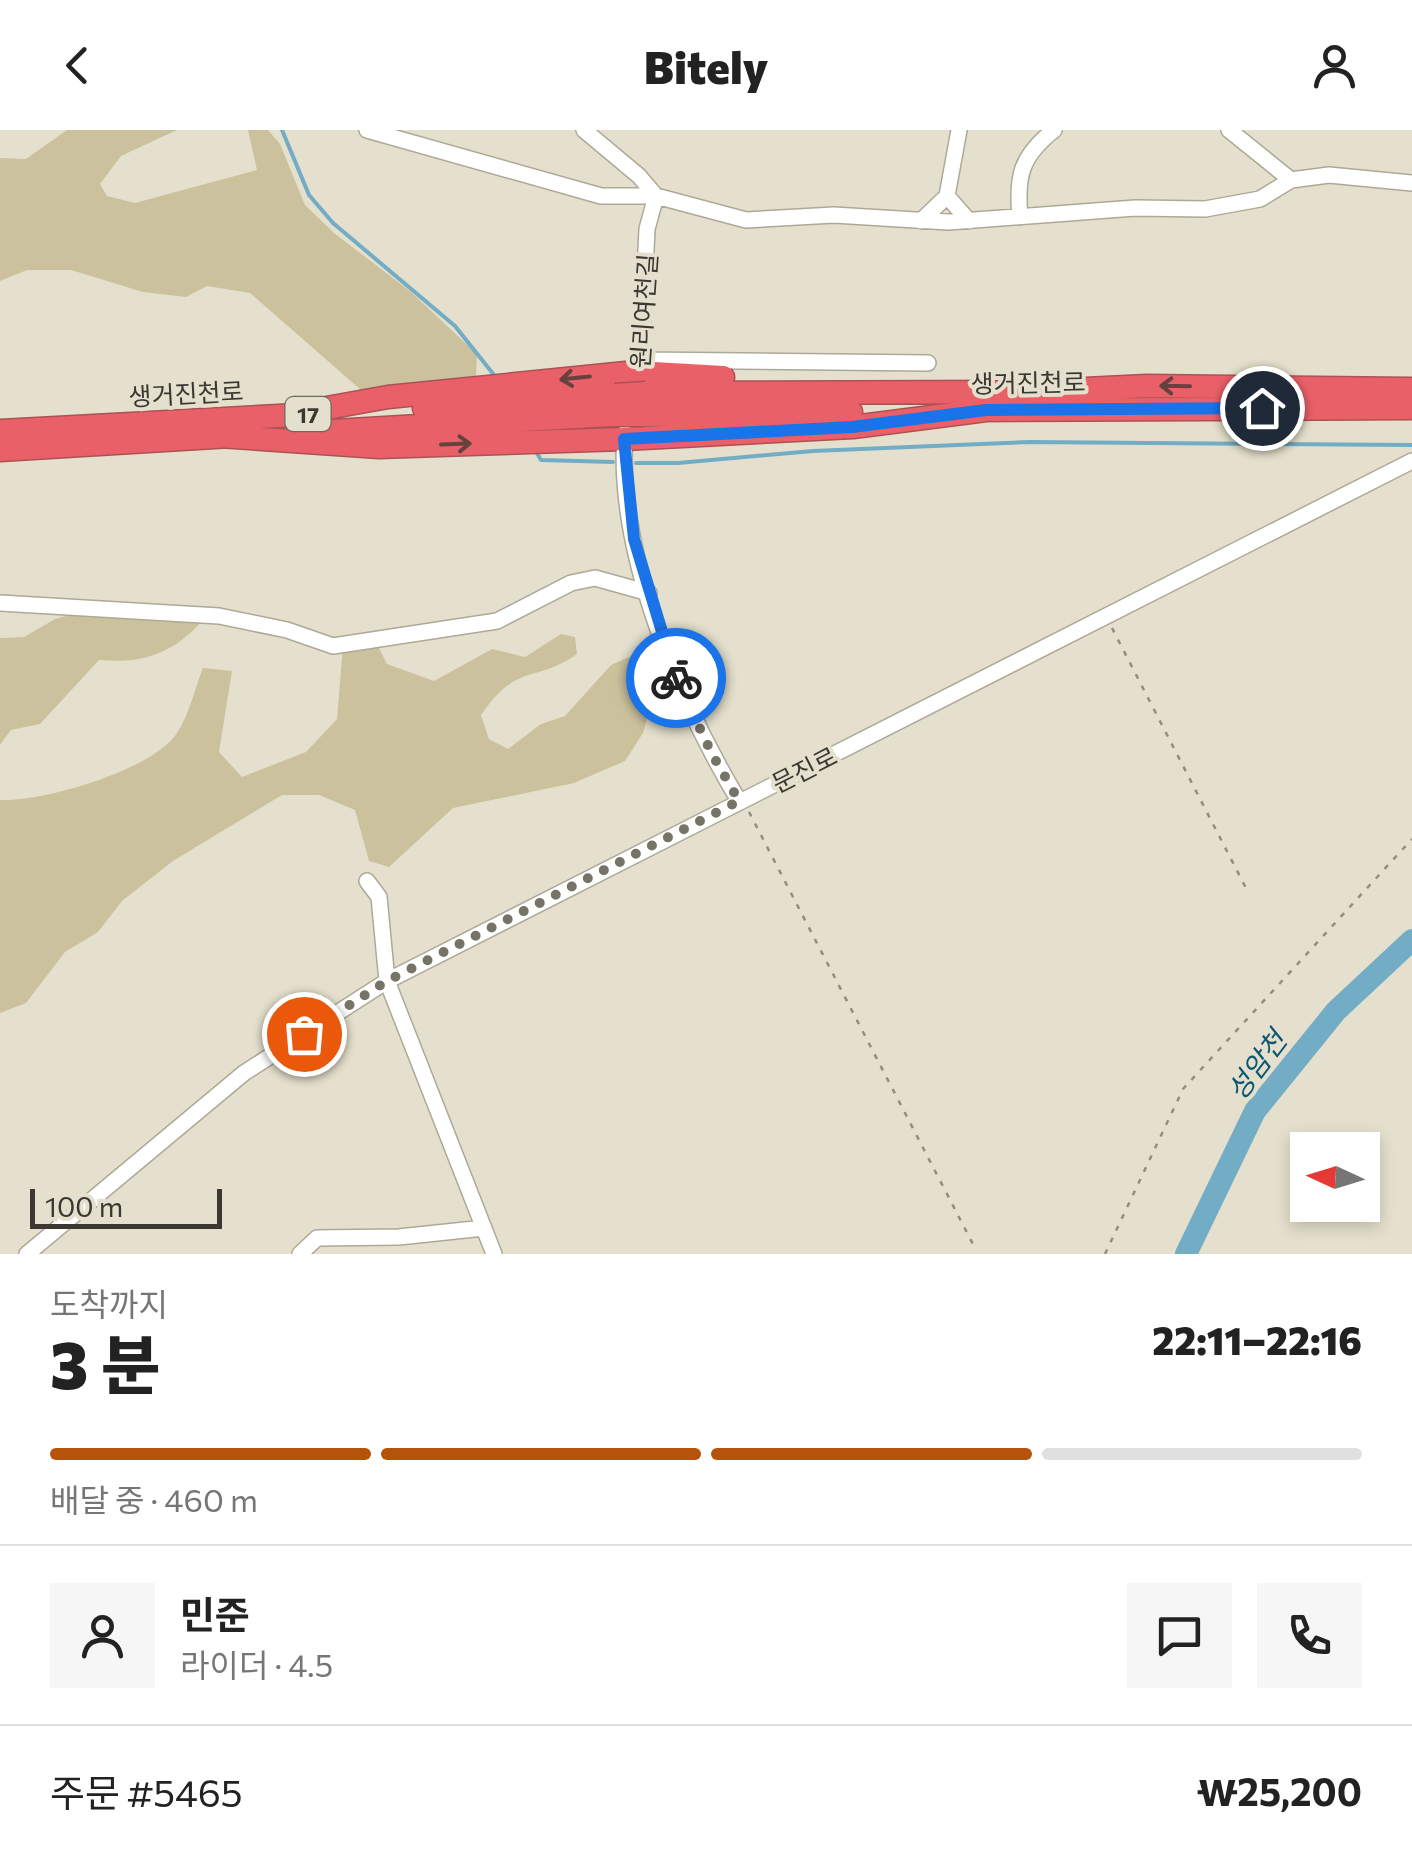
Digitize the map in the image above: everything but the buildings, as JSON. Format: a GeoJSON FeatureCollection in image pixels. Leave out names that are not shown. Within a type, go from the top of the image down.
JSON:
{"type":"FeatureCollection","features":[{"type":"Feature","properties":{"kind":"highway","name":"생거진천로"},"geometry":{"type":"LineString","coordinates":[[644,385],[951,391],[1147,386],[1412,389]]}},
{"type":"Feature","properties":{"kind":"highway","name":"생거진천로"},"geometry":{"type":"LineString","coordinates":[[644,385],[986,410],[1412,408]]}},
{"type":"Feature","properties":{"kind":"highway","name":"17"},"geometry":{"type":"LineString","coordinates":[[612,405],[644,385]]}},
{"type":"Feature","properties":{"kind":"highway"},"geometry":{"type":"LineString","coordinates":[[282,416],[388,397],[644,385]]}},
{"type":"Feature","properties":{"kind":"highway","name":"생거진천로"},"geometry":{"type":"LineString","coordinates":[[0,432],[282,416],[612,405]]}},
{"type":"Feature","properties":{"kind":"highway","name":"생거진천로"},"geometry":{"type":"LineString","coordinates":[[0,450],[612,405]]}},
{"type":"Feature","properties":{"kind":"highway"},"geometry":{"type":"LineString","coordinates":[[218,436],[378,447],[624,439],[852,427],[986,410]]}},
{"type":"Feature","properties":{"kind":"street"},"geometry":{"type":"LineString","coordinates":[[367,130],[601,196],[656,196],[746,220],[834,215],[969,221],[1135,208],[1205,210],[1260,199],[1291,180],[1329,175],[1412,183]]}},
{"type":"Feature","properties":{"kind":"street"},"geometry":{"type":"LineString","coordinates":[[584,130],[639,176],[656,196]]}},
{"type":"Feature","properties":{"kind":"street"},"geometry":{"type":"LineString","coordinates":[[922,220],[947,196],[959,130]]}},
{"type":"Feature","properties":{"kind":"street"},"geometry":{"type":"LineString","coordinates":[[1020,217],[1017,184],[1022,166],[1054,130]]}},
{"type":"Feature","properties":{"kind":"street"},"geometry":{"type":"LineString","coordinates":[[1228,130],[1291,180]]}},
{"type":"Feature","properties":{"kind":"street","name":"원리여천길"},"geometry":{"type":"LineString","coordinates":[[656,196],[647,229],[644,385],[626,416],[624,439],[630,512],[649,593],[685,703],[739,801]]}},
{"type":"Feature","properties":{"kind":"street"},"geometry":{"type":"LineString","coordinates":[[947,196],[969,221]]}},
{"type":"Feature","properties":{"kind":"street"},"geometry":{"type":"LineString","coordinates":[[644,385],[928,363]]}},
{"type":"Feature","properties":{"kind":"street","name":"문진로"},"geometry":{"type":"LineString","coordinates":[[27,1254],[244,1074],[387,981],[1412,462]]}},
{"type":"Feature","properties":{"kind":"street"},"geometry":{"type":"LineString","coordinates":[[0,604],[219,616],[287,630],[333,646],[497,620],[571,584],[595,578],[649,593]]}},
{"type":"Feature","properties":{"kind":"street"},"geometry":{"type":"LineString","coordinates":[[367,881],[379,897],[387,981],[494,1254]]}},
{"type":"Feature","properties":{"kind":"street"},"geometry":{"type":"LineString","coordinates":[[300,1254],[316,1238],[400,1237],[484,1228]]}},
{"type":"Feature","properties":{"kind":"path"},"geometry":{"type":"LineString","coordinates":[[1106,618],[1248,892]]}},
{"type":"Feature","properties":{"kind":"path"},"geometry":{"type":"LineString","coordinates":[[739,801],[752,816],[976,1250]]}},
{"type":"Feature","properties":{"kind":"path"},"geometry":{"type":"LineString","coordinates":[[1105,1254],[1183,1089],[1412,839]]}},
{"type":"Feature","properties":{"kind":"shaded area"},"geometry":{"type":"Polygon","coordinates":[[[67,130],[177,130],[121,156],[100,184],[107,196],[135,203],[257,170],[248,130],[268,130],[280,144],[305,205],[334,233],[411,292],[477,354],[476,376],[361,390],[250,293],[207,286],[186,297],[143,292],[71,270],[27,270],[0,281],[0,158],[26,159],[67,130]]]}},
{"type":"Feature","properties":{"kind":"shaded area"},"geometry":{"type":"Polygon","coordinates":[[[110,604],[205,618],[182,640],[158,654],[131,660],[99,660],[40,724],[11,730],[0,745],[0,638],[24,637],[55,619],[110,604]]]}},
{"type":"Feature","properties":{"kind":"shaded area"},"geometry":{"type":"Polygon","coordinates":[[[561,634],[575,637],[577,654],[517,680],[494,698],[481,715],[489,739],[508,749],[541,724],[565,716],[611,665],[631,656],[646,666],[655,691],[643,733],[625,761],[574,783],[453,808],[389,867],[369,861],[355,810],[319,795],[282,795],[173,861],[122,901],[98,932],[65,952],[26,1003],[0,1013],[0,800],[42,796],[96,781],[164,747],[177,733],[203,668],[232,671],[219,752],[242,777],[306,752],[337,719],[343,645],[378,646],[387,664],[434,681],[492,649],[525,657],[561,634]]]}},
{"type":"Feature","properties":{"kind":"waterway"},"geometry":{"type":"LineString","coordinates":[[282,130],[309,195],[333,223],[455,326],[494,375]]}},
{"type":"Feature","properties":{"kind":"waterway"},"geometry":{"type":"LineString","coordinates":[[636,463],[1029,442],[1412,445]]}},
{"type":"Feature","properties":{"kind":"waterway"},"geometry":{"type":"LineString","coordinates":[[535,450],[541,460],[613,462]]}},
{"type":"Feature","properties":{"kind":"waterway","name":"성암천"},"geometry":{"type":"LineString","coordinates":[[1186,1254],[1255,1111],[1336,1011],[1412,940]]}},
{"type":"Feature","properties":{"kind":"way so far"},"geometry":{"type":"LineString","coordinates":[[304,1034],[387,981],[739,801],[685,703],[676,678]]}},
{"type":"Feature","properties":{"kind":"route"},"geometry":{"type":"LineString","coordinates":[[676,678],[634,539],[624,439],[852,427],[986,410],[1262,408]]}}]}
